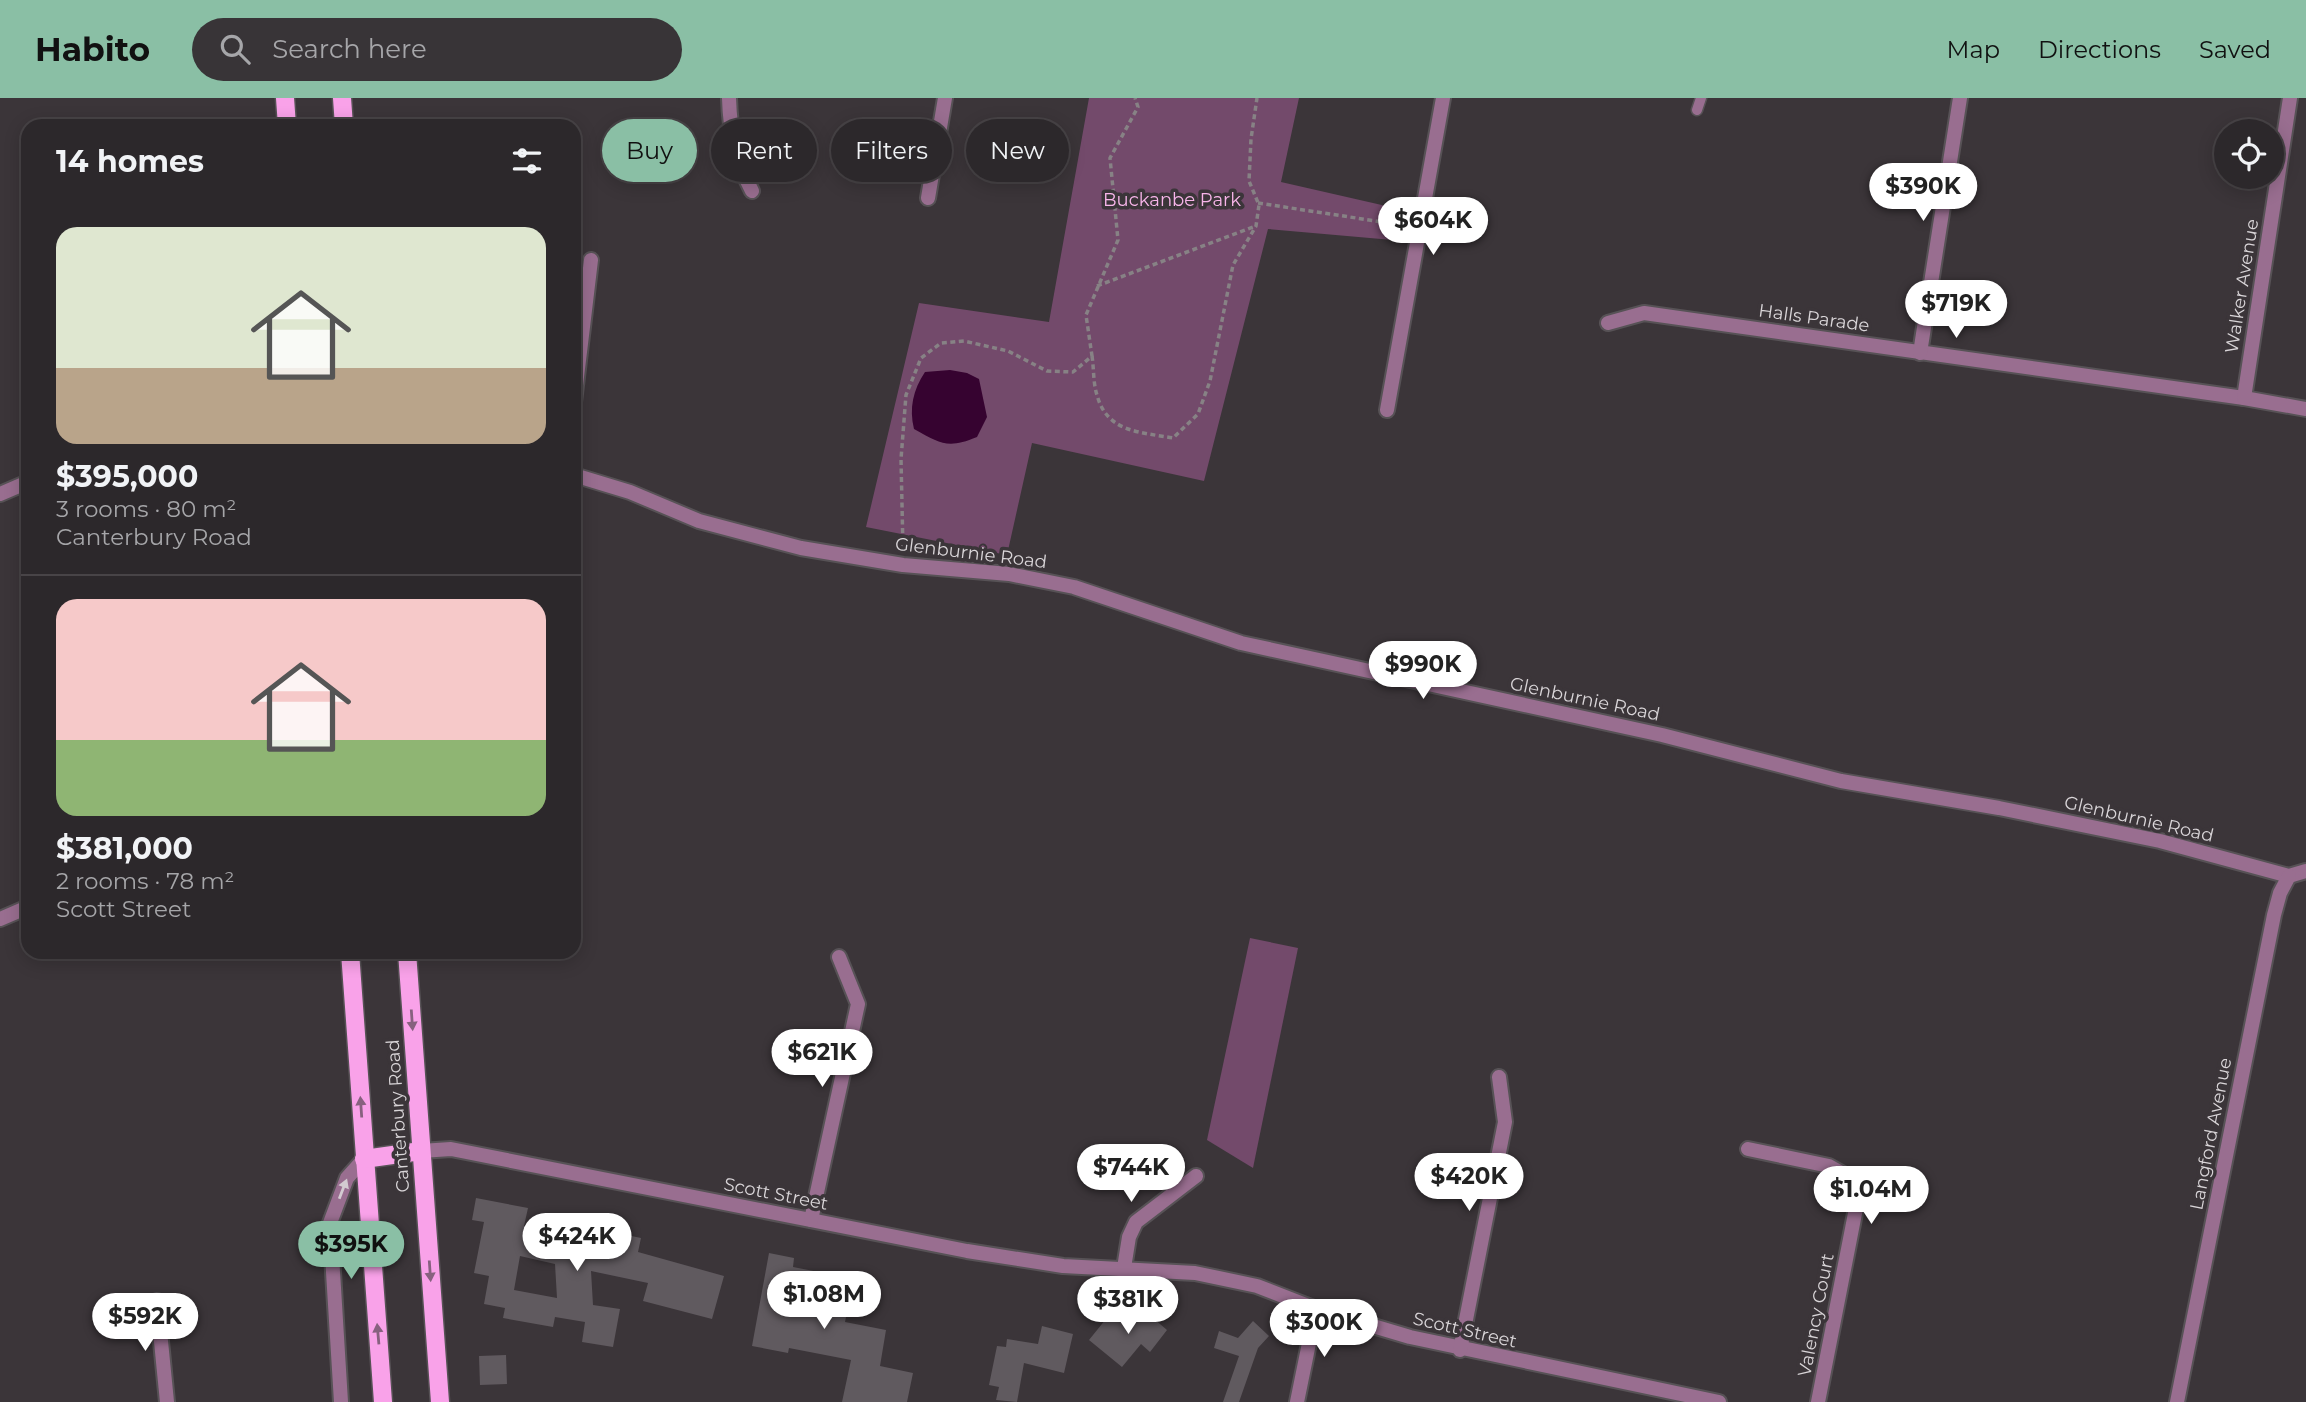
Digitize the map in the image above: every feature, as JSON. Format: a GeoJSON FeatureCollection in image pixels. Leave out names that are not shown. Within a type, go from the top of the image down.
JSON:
{"type":"FeatureCollection","features":[{"type":"Feature","properties":{"kind":"main road"},"geometry":{"type":"LineString","coordinates":[[285,98],[286,119]]}},
{"type":"Feature","properties":{"kind":"main road"},"geometry":{"type":"LineString","coordinates":[[342,98],[344,119]]}},
{"type":"Feature","properties":{"kind":"main road","name":"Canterbury Road"},"geometry":{"type":"LineString","coordinates":[[350,959],[383,1402]]}},
{"type":"Feature","properties":{"kind":"main road","name":"Canterbury Road"},"geometry":{"type":"LineString","coordinates":[[407,959],[440,1402]]}},
{"type":"Feature","properties":{"kind":"main road"},"geometry":{"type":"LineString","coordinates":[[364,1159],[421,1151]]}},
{"type":"Feature","properties":{"kind":"street"},"geometry":{"type":"LineString","coordinates":[[729,98],[730,127],[736,153],[752,191]]}},
{"type":"Feature","properties":{"kind":"street"},"geometry":{"type":"LineString","coordinates":[[928,198],[945,98]]}},
{"type":"Feature","properties":{"kind":"street"},"geometry":{"type":"LineString","coordinates":[[1387,410],[1443,98]]}},
{"type":"Feature","properties":{"kind":"street"},"geometry":{"type":"LineString","coordinates":[[1920,353],[1960,98]]}},
{"type":"Feature","properties":{"kind":"street","name":"Walker Avenue"},"geometry":{"type":"LineString","coordinates":[[2244,398],[2290,98]]}},
{"type":"Feature","properties":{"kind":"street"},"geometry":{"type":"LineString","coordinates":[[581,344],[591,260]]}},
{"type":"Feature","properties":{"kind":"street","name":"Halls Parade"},"geometry":{"type":"LineString","coordinates":[[1608,323],[1644,313],[2306,409]]}},
{"type":"Feature","properties":{"kind":"street","name":"Glenburnie Road"},"geometry":{"type":"LineString","coordinates":[[581,477],[630,492],[699,521],[801,548],[903,565],[1009,574],[1074,587],[1241,643],[1661,735],[1841,781],[1999,808],[2160,842],[2288,876]]}},
{"type":"Feature","properties":{"kind":"street"},"geometry":{"type":"LineString","coordinates":[[0,495],[21,485]]}},
{"type":"Feature","properties":{"kind":"street"},"geometry":{"type":"LineString","coordinates":[[2288,876],[2306,871]]}},
{"type":"Feature","properties":{"kind":"street","name":"Langford Avenue"},"geometry":{"type":"LineString","coordinates":[[2177,1402],[2274,915],[2288,876]]}},
{"type":"Feature","properties":{"kind":"street"},"geometry":{"type":"LineString","coordinates":[[0,919],[21,910]]}},
{"type":"Feature","properties":{"kind":"street"},"geometry":{"type":"LineString","coordinates":[[811,1220],[858,1004],[839,957]]}},
{"type":"Feature","properties":{"kind":"street"},"geometry":{"type":"LineString","coordinates":[[1460,1350],[1505,1122],[1499,1077]]}},
{"type":"Feature","properties":{"kind":"street","name":"Scott Street"},"geometry":{"type":"LineString","coordinates":[[421,1151],[451,1149],[967,1251],[1050,1264],[1195,1273],[1257,1286],[1316,1309],[1410,1338],[1719,1402]]}},
{"type":"Feature","properties":{"kind":"street","name":"Valency Court"},"geometry":{"type":"LineString","coordinates":[[1748,1149],[1829,1166],[1845,1174],[1859,1193],[1818,1402]]}},
{"type":"Feature","properties":{"kind":"street","name":"Canterbury Road"},"geometry":{"type":"LineString","coordinates":[[341,1402],[330,1223],[347,1178],[364,1159]]}},
{"type":"Feature","properties":{"kind":"street"},"geometry":{"type":"LineString","coordinates":[[1124,1268],[1129,1237],[1136,1222],[1196,1176]]}},
{"type":"Feature","properties":{"kind":"street"},"geometry":{"type":"LineString","coordinates":[[157,1301],[167,1402]]}},
{"type":"Feature","properties":{"kind":"street"},"geometry":{"type":"LineString","coordinates":[[1297,1402],[1316,1309]]}},
{"type":"Feature","properties":{"kind":"lane"},"geometry":{"type":"LineString","coordinates":[[1697,110],[1701,98]]}},
{"type":"Feature","properties":{"kind":"path"},"geometry":{"type":"LineString","coordinates":[[1135,98],[1138,107],[1110,158],[1118,240],[1086,315],[1097,394],[1103,411],[1120,428],[1173,438],[1198,414],[1210,381],[1233,265],[1255,226],[1259,209],[1249,180],[1257,98]]}},
{"type":"Feature","properties":{"kind":"path"},"geometry":{"type":"LineString","coordinates":[[1258,203],[1421,227]]}},
{"type":"Feature","properties":{"kind":"path"},"geometry":{"type":"LineString","coordinates":[[1097,286],[1255,226]]}},
{"type":"Feature","properties":{"kind":"path"},"geometry":{"type":"LineString","coordinates":[[903,565],[901,459],[906,395],[921,358],[941,343],[964,341],[1008,351],[1047,371],[1073,372],[1092,356]]}},
{"type":"Feature","properties":{"kind":"green space","name":"Buckanbe Park"},"geometry":{"type":"Polygon","coordinates":[[[1089,98],[1299,98],[1281,182],[1408,211],[1404,241],[1268,229],[1204,481],[1032,443],[1007,555],[866,527],[919,303],[1049,322],[1089,98]]]}},
{"type":"Feature","properties":{"kind":"green space"},"geometry":{"type":"Polygon","coordinates":[[[1250,938],[1298,948],[1253,1168],[1207,1140],[1250,938]]]}},
{"type":"Feature","properties":{"kind":"shaded area"},"geometry":{"type":"Polygon","coordinates":[[[950,370],[967,373],[979,379],[987,417],[977,437],[951,444],[938,441],[914,429],[912,414],[915,392],[925,372],[950,370]]]}},
{"type":"Feature","properties":{"kind":"building"},"geometry":{"type":"Polygon","coordinates":[[[476,1198],[528,1208],[524,1226],[567,1235],[571,1217],[588,1220],[589,1227],[641,1238],[638,1252],[724,1276],[712,1319],[643,1301],[648,1283],[591,1271],[593,1305],[620,1309],[613,1347],[582,1342],[585,1322],[555,1317],[553,1327],[503,1318],[505,1308],[484,1304],[489,1276],[474,1273],[484,1222],[472,1220],[476,1198]],[[520,1256],[514,1290],[557,1298],[555,1264],[520,1256]]]}},
{"type":"Feature","properties":{"kind":"building"},"geometry":{"type":"Polygon","coordinates":[[[769,1253],[794,1258],[793,1267],[834,1275],[830,1293],[850,1297],[845,1322],[886,1330],[880,1366],[913,1373],[907,1402],[842,1402],[851,1360],[789,1348],[788,1353],[752,1346],[769,1253]]]}},
{"type":"Feature","properties":{"kind":"building"},"geometry":{"type":"Polygon","coordinates":[[[1139,1306],[1167,1330],[1150,1352],[1141,1344],[1122,1367],[1089,1340],[1110,1314],[1124,1325],[1139,1306]]]}},
{"type":"Feature","properties":{"kind":"building"},"geometry":{"type":"Polygon","coordinates":[[[1253,1321],[1269,1336],[1258,1348],[1239,1402],[1223,1402],[1239,1356],[1214,1348],[1219,1331],[1238,1338],[1253,1321]]]}},
{"type":"Feature","properties":{"kind":"building"},"geometry":{"type":"Polygon","coordinates":[[[1042,1326],[1073,1334],[1064,1373],[1024,1363],[1017,1402],[996,1400],[999,1387],[989,1385],[997,1346],[1006,1347],[1007,1339],[1038,1344],[1042,1326]]]}},
{"type":"Feature","properties":{"kind":"building"},"geometry":{"type":"Polygon","coordinates":[[[506,1355],[507,1384],[480,1385],[479,1356],[506,1355]]]}}]}
